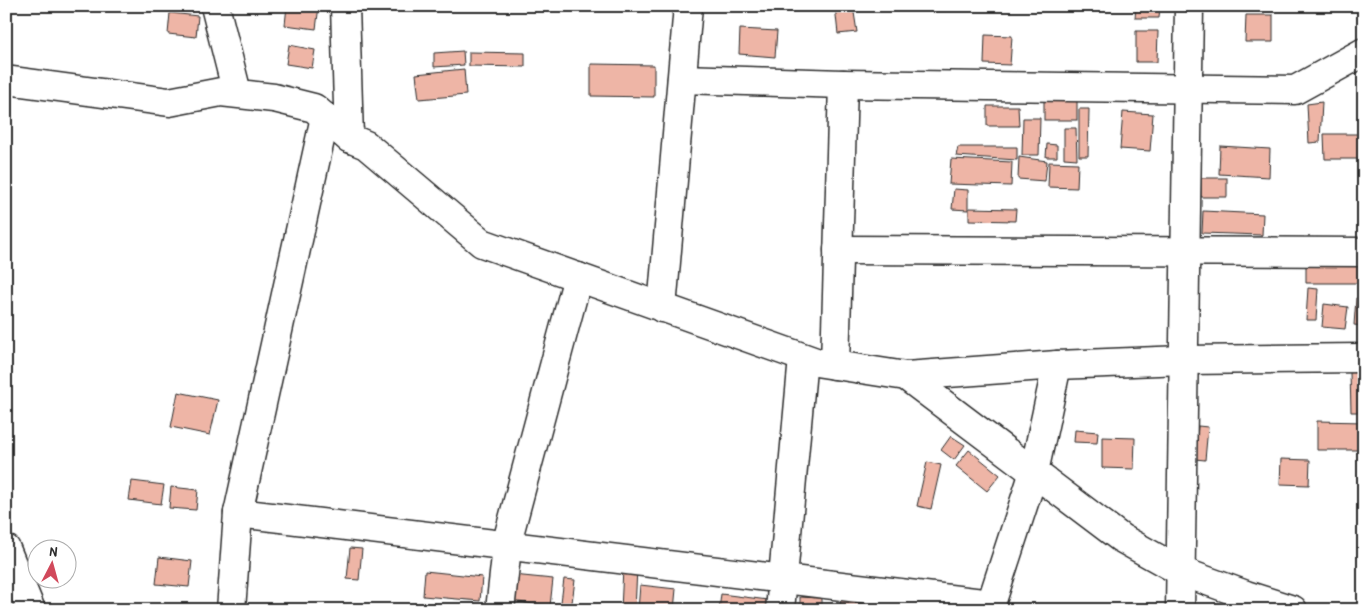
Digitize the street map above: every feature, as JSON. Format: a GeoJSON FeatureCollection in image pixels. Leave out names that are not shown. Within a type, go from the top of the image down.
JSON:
{"type":"FeatureCollection","features":[{"type":"Feature","properties":{"kind":"street"},"geometry":{"type":"LineString","coordinates":[[215,6],[237,93]]}},
{"type":"Feature","properties":{"kind":"street"},"geometry":{"type":"LineString","coordinates":[[345,6],[349,138]]}},
{"type":"Feature","properties":{"kind":"street"},"geometry":{"type":"LineString","coordinates":[[662,308],[688,6]]}},
{"type":"Feature","properties":{"kind":"street"},"geometry":{"type":"LineString","coordinates":[[1180,610],[1189,6]]}},
{"type":"Feature","properties":{"kind":"street"},"geometry":{"type":"LineString","coordinates":[[682,79],[843,84],[1295,90],[1364,52]]}},
{"type":"Feature","properties":{"kind":"street"},"geometry":{"type":"LineString","coordinates":[[6,80],[169,102],[221,92],[237,93],[274,98],[314,108],[349,138],[366,145],[482,243],[816,362],[906,376],[1057,365],[1183,360],[1364,358]]}},
{"type":"Feature","properties":{"kind":"street"},"geometry":{"type":"LineString","coordinates":[[835,365],[843,84]]}},
{"type":"Feature","properties":{"kind":"street"},"geometry":{"type":"LineString","coordinates":[[231,610],[238,513],[326,117]]}},
{"type":"Feature","properties":{"kind":"street"},"geometry":{"type":"LineString","coordinates":[[838,250],[1364,252]]}},
{"type":"Feature","properties":{"kind":"street"},"geometry":{"type":"LineString","coordinates":[[500,610],[508,546],[578,277]]}},
{"type":"Feature","properties":{"kind":"street"},"geometry":{"type":"LineString","coordinates":[[780,610],[803,358]]}},
{"type":"Feature","properties":{"kind":"street"},"geometry":{"type":"LineString","coordinates":[[238,513],[783,579],[990,607],[1034,472],[1057,365]]}},
{"type":"Feature","properties":{"kind":"street"},"geometry":{"type":"LineString","coordinates":[[906,376],[1121,538],[1180,571],[1293,610]]}},
{"type":"Feature","properties":{"kind":"street"},"geometry":{"type":"LineString","coordinates":[[6,549],[31,610]]}},
{"type":"Feature","properties":{"kind":"building"},"geometry":{"type":"Polygon","coordinates":[[[287,6],[319,6],[316,29],[285,25],[287,6]]]}},
{"type":"Feature","properties":{"kind":"building"},"geometry":{"type":"Polygon","coordinates":[[[835,6],[853,6],[857,32],[838,34],[835,6]]]}},
{"type":"Feature","properties":{"kind":"building"},"geometry":{"type":"Polygon","coordinates":[[[932,6],[975,6],[975,10],[932,11],[932,6]]]}},
{"type":"Feature","properties":{"kind":"building"},"geometry":{"type":"Polygon","coordinates":[[[1136,6],[1160,6],[1159,18],[1135,18],[1136,6]]]}},
{"type":"Feature","properties":{"kind":"building"},"geometry":{"type":"Polygon","coordinates":[[[1249,6],[1295,6],[1294,9],[1249,8],[1249,6]]]}},
{"type":"Feature","properties":{"kind":"building"},"geometry":{"type":"Polygon","coordinates":[[[1309,6],[1350,6],[1349,11],[1308,8],[1309,6]]]}},
{"type":"Feature","properties":{"kind":"building"},"geometry":{"type":"Polygon","coordinates":[[[170,13],[198,16],[196,37],[168,34],[170,13]]]}},
{"type":"Feature","properties":{"kind":"building"},"geometry":{"type":"Polygon","coordinates":[[[1246,15],[1273,15],[1273,42],[1245,42],[1246,15]]]}},
{"type":"Feature","properties":{"kind":"building"},"geometry":{"type":"Polygon","coordinates":[[[740,29],[777,31],[775,57],[739,54],[740,29]]]}},
{"type":"Feature","properties":{"kind":"building"},"geometry":{"type":"Polygon","coordinates":[[[1136,31],[1158,31],[1157,62],[1136,62],[1136,31]]]}},
{"type":"Feature","properties":{"kind":"building"},"geometry":{"type":"Polygon","coordinates":[[[985,35],[1012,36],[1010,65],[984,64],[985,35]]]}},
{"type":"Feature","properties":{"kind":"building"},"geometry":{"type":"Polygon","coordinates":[[[289,45],[315,50],[312,68],[286,64],[289,45]]]}},
{"type":"Feature","properties":{"kind":"building"},"geometry":{"type":"Polygon","coordinates":[[[463,51],[464,65],[434,67],[434,53],[463,51]]]}},
{"type":"Feature","properties":{"kind":"building"},"geometry":{"type":"Polygon","coordinates":[[[469,52],[525,53],[525,67],[469,66],[469,52]]]}},
{"type":"Feature","properties":{"kind":"building"},"geometry":{"type":"Polygon","coordinates":[[[591,64],[654,65],[654,97],[591,96],[591,64]]]}},
{"type":"Feature","properties":{"kind":"building"},"geometry":{"type":"Polygon","coordinates":[[[464,69],[466,95],[419,99],[416,74],[464,69]]]}},
{"type":"Feature","properties":{"kind":"building"},"geometry":{"type":"Polygon","coordinates":[[[1044,93],[1077,93],[1077,120],[1044,120],[1044,93]]]}},
{"type":"Feature","properties":{"kind":"building"},"geometry":{"type":"Polygon","coordinates":[[[1322,102],[1320,142],[1309,143],[1307,104],[1322,102]]]}},
{"type":"Feature","properties":{"kind":"building"},"geometry":{"type":"Polygon","coordinates":[[[987,106],[1018,106],[1019,126],[987,126],[987,106]]]}},
{"type":"Feature","properties":{"kind":"building"},"geometry":{"type":"Polygon","coordinates":[[[1079,109],[1089,109],[1088,156],[1079,156],[1079,109]]]}},
{"type":"Feature","properties":{"kind":"building"},"geometry":{"type":"Polygon","coordinates":[[[1123,112],[1153,114],[1150,151],[1120,149],[1123,112]]]}},
{"type":"Feature","properties":{"kind":"building"},"geometry":{"type":"Polygon","coordinates":[[[1023,118],[1040,118],[1039,155],[1022,155],[1023,118]]]}},
{"type":"Feature","properties":{"kind":"building"},"geometry":{"type":"Polygon","coordinates":[[[1064,128],[1076,128],[1077,159],[1064,158],[1064,128]]]}},
{"type":"Feature","properties":{"kind":"building"},"geometry":{"type":"Polygon","coordinates":[[[1324,134],[1362,134],[1363,159],[1325,159],[1324,134]]]}},
{"type":"Feature","properties":{"kind":"building"},"geometry":{"type":"Polygon","coordinates":[[[1047,144],[1057,145],[1057,157],[1046,157],[1047,144]]]}},
{"type":"Feature","properties":{"kind":"building"},"geometry":{"type":"Polygon","coordinates":[[[1220,146],[1270,149],[1269,177],[1219,174],[1220,146]]]}},
{"type":"Feature","properties":{"kind":"building"},"geometry":{"type":"Polygon","coordinates":[[[958,147],[1017,147],[1017,160],[956,156],[958,147]]]}},
{"type":"Feature","properties":{"kind":"building"},"geometry":{"type":"Polygon","coordinates":[[[1019,157],[1047,161],[1045,181],[1018,179],[1019,157]]]}},
{"type":"Feature","properties":{"kind":"building"},"geometry":{"type":"Polygon","coordinates":[[[951,159],[1012,162],[1011,186],[949,184],[951,159]]]}},
{"type":"Feature","properties":{"kind":"building"},"geometry":{"type":"Polygon","coordinates":[[[1049,162],[1078,163],[1077,188],[1048,187],[1049,162]]]}},
{"type":"Feature","properties":{"kind":"building"},"geometry":{"type":"Polygon","coordinates":[[[1201,178],[1227,178],[1227,197],[1201,197],[1201,178]]]}},
{"type":"Feature","properties":{"kind":"building"},"geometry":{"type":"Polygon","coordinates":[[[954,189],[968,190],[968,210],[952,209],[954,189]]]}},
{"type":"Feature","properties":{"kind":"building"},"geometry":{"type":"Polygon","coordinates":[[[969,208],[1016,209],[1015,221],[969,220],[969,208]]]}},
{"type":"Feature","properties":{"kind":"building"},"geometry":{"type":"Polygon","coordinates":[[[1203,211],[1263,214],[1262,235],[1202,233],[1203,211]]]}},
{"type":"Feature","properties":{"kind":"building"},"geometry":{"type":"Polygon","coordinates":[[[1306,261],[1364,262],[1364,283],[1306,283],[1306,261]]]}},
{"type":"Feature","properties":{"kind":"building"},"geometry":{"type":"Polygon","coordinates":[[[1308,288],[1318,289],[1316,320],[1306,320],[1308,288]]]}},
{"type":"Feature","properties":{"kind":"building"},"geometry":{"type":"Polygon","coordinates":[[[1356,298],[1364,298],[1364,326],[1354,325],[1356,298]]]}},
{"type":"Feature","properties":{"kind":"building"},"geometry":{"type":"Polygon","coordinates":[[[1324,304],[1348,307],[1345,329],[1322,327],[1324,304]]]}},
{"type":"Feature","properties":{"kind":"building"},"geometry":{"type":"Polygon","coordinates":[[[1350,372],[1364,372],[1364,412],[1351,412],[1350,372]]]}},
{"type":"Feature","properties":{"kind":"building"},"geometry":{"type":"Polygon","coordinates":[[[178,392],[218,400],[210,435],[171,427],[178,392]]]}},
{"type":"Feature","properties":{"kind":"building"},"geometry":{"type":"Polygon","coordinates":[[[1317,421],[1364,422],[1364,450],[1317,450],[1317,421]]]}},
{"type":"Feature","properties":{"kind":"building"},"geometry":{"type":"Polygon","coordinates":[[[1198,426],[1208,427],[1205,460],[1195,459],[1198,426]]]}},
{"type":"Feature","properties":{"kind":"building"},"geometry":{"type":"Polygon","coordinates":[[[1075,430],[1098,432],[1097,443],[1074,442],[1075,430]]]}},
{"type":"Feature","properties":{"kind":"building"},"geometry":{"type":"Polygon","coordinates":[[[951,436],[965,445],[954,460],[941,450],[951,436]]]}},
{"type":"Feature","properties":{"kind":"building"},"geometry":{"type":"Polygon","coordinates":[[[1102,437],[1135,438],[1134,469],[1102,468],[1102,437]]]}},
{"type":"Feature","properties":{"kind":"building"},"geometry":{"type":"Polygon","coordinates":[[[969,450],[1000,475],[987,491],[956,466],[969,450]]]}},
{"type":"Feature","properties":{"kind":"building"},"geometry":{"type":"Polygon","coordinates":[[[1281,459],[1310,460],[1309,485],[1280,484],[1281,459]]]}},
{"type":"Feature","properties":{"kind":"building"},"geometry":{"type":"Polygon","coordinates":[[[927,462],[941,465],[931,509],[917,506],[927,462]]]}},
{"type":"Feature","properties":{"kind":"building"},"geometry":{"type":"Polygon","coordinates":[[[132,481],[164,485],[161,504],[129,500],[132,481]]]}},
{"type":"Feature","properties":{"kind":"building"},"geometry":{"type":"Polygon","coordinates":[[[171,487],[198,490],[196,510],[169,508],[171,487]]]}},
{"type":"Feature","properties":{"kind":"building"},"geometry":{"type":"Polygon","coordinates":[[[350,548],[362,549],[359,580],[347,579],[350,548]]]}},
{"type":"Feature","properties":{"kind":"building"},"geometry":{"type":"Polygon","coordinates":[[[159,557],[192,561],[189,587],[156,584],[159,557]]]}},
{"type":"Feature","properties":{"kind":"building"},"geometry":{"type":"Polygon","coordinates":[[[623,568],[637,568],[635,610],[621,610],[623,568]]]}},
{"type":"Feature","properties":{"kind":"building"},"geometry":{"type":"Polygon","coordinates":[[[425,571],[482,577],[480,601],[423,596],[425,571]]]}},
{"type":"Feature","properties":{"kind":"building"},"geometry":{"type":"Polygon","coordinates":[[[513,575],[553,579],[550,606],[510,601],[513,575]]]}},
{"type":"Feature","properties":{"kind":"building"},"geometry":{"type":"Polygon","coordinates":[[[564,579],[575,580],[571,610],[560,610],[564,579]]]}},
{"type":"Feature","properties":{"kind":"building"},"geometry":{"type":"Polygon","coordinates":[[[640,585],[676,589],[674,610],[638,610],[640,585]]]}},
{"type":"Feature","properties":{"kind":"building"},"geometry":{"type":"Polygon","coordinates":[[[721,594],[768,600],[766,610],[719,610],[721,594]]]}},
{"type":"Feature","properties":{"kind":"building"},"geometry":{"type":"Polygon","coordinates":[[[800,597],[821,598],[821,610],[800,610],[800,597]]]}},
{"type":"Feature","properties":{"kind":"building"},"geometry":{"type":"Polygon","coordinates":[[[841,597],[870,599],[869,610],[840,610],[841,597]]]}}]}
